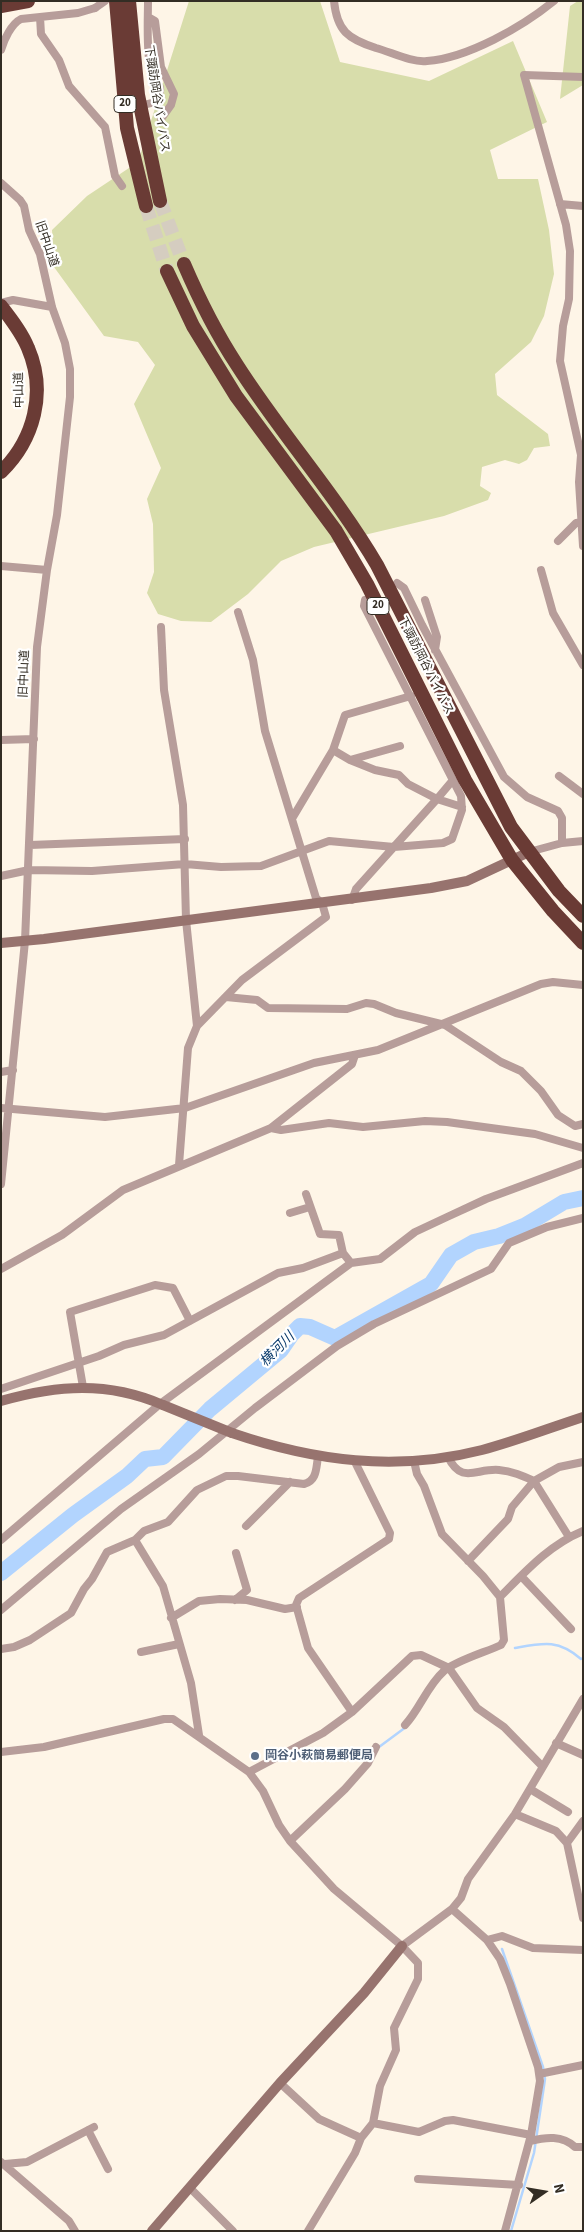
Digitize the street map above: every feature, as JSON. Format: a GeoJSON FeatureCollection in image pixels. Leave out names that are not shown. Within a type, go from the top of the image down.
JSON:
{"type":"FeatureCollection","features":[{"type":"Feature","properties":{"kind":"highway"},"geometry":{"type":"LineString","coordinates":[[1,6],[37,1]]}},
{"type":"Feature","properties":{"kind":"highway","name":"20"},"geometry":{"type":"LineString","coordinates":[[116,1],[127,128],[146,206]]}},
{"type":"Feature","properties":{"kind":"highway"},"geometry":{"type":"LineString","coordinates":[[121,1],[139,129],[151,163]]}},
{"type":"Feature","properties":{"kind":"highway","name":"下諏訪岡谷バイパス"},"geometry":{"type":"LineString","coordinates":[[128,1],[140,106],[160,201]]}},
{"type":"Feature","properties":{"kind":"highway"},"geometry":{"type":"LineString","coordinates":[[101,3],[111,12],[117,59],[122,77]]}},
{"type":"Feature","properties":{"kind":"highway","name":"下諏訪岡谷バイパス"},"geometry":{"type":"LineString","coordinates":[[184,264],[202,304],[237,366],[355,527],[377,565],[512,827],[559,891],[583,916]]}},
{"type":"Feature","properties":{"kind":"highway","name":"下諏訪岡谷バイパス"},"geometry":{"type":"LineString","coordinates":[[167,271],[193,326],[236,396],[340,537],[367,584],[465,780],[512,860],[553,912],[583,942]]}},
{"type":"Feature","properties":{"kind":"highway","name":"中山道"},"geometry":{"type":"LineString","coordinates":[[1,305],[28,348],[36,370],[37,390],[35,413],[28,437],[14,460],[1,472]]}},
{"type":"Feature","properties":{"kind":"street"},"geometry":{"type":"LineString","coordinates":[[140,106],[155,102],[161,90],[151,70],[148,1]]}},
{"type":"Feature","properties":{"kind":"street"},"geometry":{"type":"LineString","coordinates":[[334,1],[336,18],[344,32],[350,36],[373,47],[426,62],[463,54],[531,20],[554,1]]}},
{"type":"Feature","properties":{"kind":"street"},"geometry":{"type":"LineString","coordinates":[[1,50],[3,42],[17,20],[78,13],[101,3]]}},
{"type":"Feature","properties":{"kind":"street"},"geometry":{"type":"LineString","coordinates":[[40,17],[41,34],[59,60],[69,86],[105,127],[115,176],[122,186]]}},
{"type":"Feature","properties":{"kind":"street"},"geometry":{"type":"LineString","coordinates":[[148,17],[155,21],[161,67],[174,94],[171,105],[161,119]]}},
{"type":"Feature","properties":{"kind":"street"},"geometry":{"type":"LineString","coordinates":[[583,78],[524,74],[566,225],[570,271],[569,299],[563,326],[560,361],[574,416],[581,455],[579,482],[583,546]]}},
{"type":"Feature","properties":{"kind":"street","name":"旧中山道"},"geometry":{"type":"LineString","coordinates":[[1,183],[24,206],[29,230],[40,254],[52,307],[65,343],[70,370],[70,397],[57,515],[46,570],[37,647],[25,941],[1,1184]]}},
{"type":"Feature","properties":{"kind":"street"},"geometry":{"type":"LineString","coordinates":[[560,204],[583,206]]}},
{"type":"Feature","properties":{"kind":"street"},"geometry":{"type":"LineString","coordinates":[[1,305],[13,300],[52,307]]}},
{"type":"Feature","properties":{"kind":"street"},"geometry":{"type":"LineString","coordinates":[[574,416],[583,413]]}},
{"type":"Feature","properties":{"kind":"street"},"geometry":{"type":"LineString","coordinates":[[558,541],[576,523],[582,522]]}},
{"type":"Feature","properties":{"kind":"street"},"geometry":{"type":"LineString","coordinates":[[1,566],[46,570]]}},
{"type":"Feature","properties":{"kind":"street"},"geometry":{"type":"LineString","coordinates":[[541,570],[553,613],[583,665]]}},
{"type":"Feature","properties":{"kind":"street"},"geometry":{"type":"LineString","coordinates":[[397,584],[404,588],[435,650],[491,749],[504,777],[527,797],[558,811],[562,818],[562,843]]}},
{"type":"Feature","properties":{"kind":"street"},"geometry":{"type":"LineString","coordinates":[[1,876],[29,870],[92,871],[185,864],[221,867],[261,866],[329,841],[394,847],[443,843],[452,839],[462,806],[461,796],[364,606],[365,600]]}},
{"type":"Feature","properties":{"kind":"street"},"geometry":{"type":"LineString","coordinates":[[425,600],[438,638],[435,650]]}},
{"type":"Feature","properties":{"kind":"street"},"geometry":{"type":"LineString","coordinates":[[179,1165],[185,1108],[188,1048],[197,1026],[242,980],[326,917],[322,903],[316,898],[265,731],[253,660],[238,612]]}},
{"type":"Feature","properties":{"kind":"street"},"geometry":{"type":"LineString","coordinates":[[161,627],[164,690],[184,805],[186,920],[197,1026]]}},
{"type":"Feature","properties":{"kind":"street"},"geometry":{"type":"LineString","coordinates":[[292,817],[333,750],[345,715],[410,696]]}},
{"type":"Feature","properties":{"kind":"street"},"geometry":{"type":"LineString","coordinates":[[1,740],[34,739]]}},
{"type":"Feature","properties":{"kind":"street"},"geometry":{"type":"LineString","coordinates":[[350,760],[400,746]]}},
{"type":"Feature","properties":{"kind":"street"},"geometry":{"type":"LineString","coordinates":[[333,750],[350,760],[375,770],[399,774],[408,784],[437,799],[462,806]]}},
{"type":"Feature","properties":{"kind":"street"},"geometry":{"type":"LineString","coordinates":[[559,776],[583,794]]}},
{"type":"Feature","properties":{"kind":"street"},"geometry":{"type":"LineString","coordinates":[[352,900],[356,889],[453,780]]}},
{"type":"Feature","properties":{"kind":"street"},"geometry":{"type":"LineString","coordinates":[[30,845],[184,839]]}},
{"type":"Feature","properties":{"kind":"street"},"geometry":{"type":"LineString","coordinates":[[1,943],[352,900],[467,880],[529,852],[562,843],[583,841]]}},
{"type":"Feature","properties":{"kind":"street"},"geometry":{"type":"LineString","coordinates":[[1,1108],[105,1117],[185,1108],[314,1063],[378,1050],[444,1025],[540,984],[552,982],[583,985]]}},
{"type":"Feature","properties":{"kind":"street"},"geometry":{"type":"LineString","coordinates":[[226,997],[257,1000],[268,1008],[346,1009],[366,1003],[374,1004],[444,1025],[501,1062],[521,1071],[541,1091],[558,1115],[575,1126],[583,1124]]}},
{"type":"Feature","properties":{"kind":"street"},"geometry":{"type":"LineString","coordinates":[[1,1269],[62,1235],[123,1190],[271,1128],[352,1064],[355,1055]]}},
{"type":"Feature","properties":{"kind":"street"},"geometry":{"type":"LineString","coordinates":[[1,1072],[13,1070]]}},
{"type":"Feature","properties":{"kind":"street"},"geometry":{"type":"LineString","coordinates":[[271,1128],[281,1130],[329,1123],[363,1127],[447,1122],[535,1134],[583,1148]]}},
{"type":"Feature","properties":{"kind":"street"},"geometry":{"type":"LineString","coordinates":[[1,1540],[161,1404],[350,1263],[380,1259],[415,1232],[486,1199],[583,1163]]}},
{"type":"Feature","properties":{"kind":"street"},"geometry":{"type":"LineString","coordinates":[[306,1194],[320,1234],[339,1235],[343,1253],[350,1263]]}},
{"type":"Feature","properties":{"kind":"street"},"geometry":{"type":"LineString","coordinates":[[290,1213],[310,1207]]}},
{"type":"Feature","properties":{"kind":"street"},"geometry":{"type":"LineString","coordinates":[[1,1610],[13,1598],[121,1510],[199,1454],[255,1408],[337,1346],[374,1324],[491,1269],[509,1243],[547,1227],[583,1218]]}},
{"type":"Feature","properties":{"kind":"street"},"geometry":{"type":"LineString","coordinates":[[1,1388],[79,1363],[124,1345],[164,1335],[278,1273],[303,1268],[343,1253]]}},
{"type":"Feature","properties":{"kind":"street"},"geometry":{"type":"LineString","coordinates":[[83,1387],[70,1312],[155,1285],[173,1288],[190,1321]]}},
{"type":"Feature","properties":{"kind":"street"},"geometry":{"type":"LineString","coordinates":[[1,1401],[34,1391],[83,1387],[128,1393],[273,1447],[318,1457],[355,1462],[414,1461],[448,1457],[505,1443],[583,1417]]}},
{"type":"Feature","properties":{"kind":"street"},"geometry":{"type":"LineString","coordinates":[[1,1649],[14,1647],[30,1640],[71,1613],[108,1552],[135,1540],[144,1531],[168,1522],[197,1490],[226,1476],[304,1484],[314,1478],[318,1457]]}},
{"type":"Feature","properties":{"kind":"street"},"geometry":{"type":"LineString","coordinates":[[448,1457],[454,1468],[466,1475],[498,1470],[518,1474],[534,1481],[569,1537]]}},
{"type":"Feature","properties":{"kind":"street"},"geometry":{"type":"LineString","coordinates":[[405,1725],[422,1698],[444,1672],[501,1645],[504,1640],[500,1597],[442,1534],[424,1486],[417,1474],[414,1461]]}},
{"type":"Feature","properties":{"kind":"street"},"geometry":{"type":"LineString","coordinates":[[352,1712],[308,1648],[297,1607],[299,1598],[388,1539],[390,1534],[355,1462]]}},
{"type":"Feature","properties":{"kind":"street"},"geometry":{"type":"LineString","coordinates":[[468,1561],[508,1519],[512,1507],[534,1481],[558,1467],[583,1462]]}},
{"type":"Feature","properties":{"kind":"street"},"geometry":{"type":"LineString","coordinates":[[246,1526],[290,1482]]}},
{"type":"Feature","properties":{"kind":"street"},"geometry":{"type":"LineString","coordinates":[[500,1597],[544,1553],[569,1537],[583,1531]]}},
{"type":"Feature","properties":{"kind":"street"},"geometry":{"type":"LineString","coordinates":[[135,1540],[163,1586],[191,1682],[199,1735]]}},
{"type":"Feature","properties":{"kind":"street"},"geometry":{"type":"LineString","coordinates":[[235,1600],[247,1590],[236,1553]]}},
{"type":"Feature","properties":{"kind":"street"},"geometry":{"type":"LineString","coordinates":[[521,1576],[571,1629]]}},
{"type":"Feature","properties":{"kind":"street"},"geometry":{"type":"LineString","coordinates":[[171,1618],[199,1601],[235,1600],[285,1609],[297,1607]]}},
{"type":"Feature","properties":{"kind":"street"},"geometry":{"type":"LineString","coordinates":[[141,1652],[179,1644]]}},
{"type":"Feature","properties":{"kind":"street"},"geometry":{"type":"LineString","coordinates":[[249,1772],[323,1733],[352,1712],[412,1656],[421,1655],[449,1668],[477,1708],[504,1727],[542,1766]]}},
{"type":"Feature","properties":{"kind":"street"},"geometry":{"type":"LineString","coordinates":[[152,2231],[280,2083],[364,1993],[402,1946],[452,1909],[461,1898],[468,1879],[515,1814],[583,1699]]}},
{"type":"Feature","properties":{"kind":"street"},"geometry":{"type":"LineString","coordinates":[[1,1752],[44,1747],[164,1719],[173,1719],[199,1735],[249,1772],[264,1791],[279,1824],[290,1841],[334,1890],[402,1946],[418,1963],[418,1978],[394,2028],[396,2050],[380,2086],[373,2123],[360,2138],[356,2153],[308,2231]]}},
{"type":"Feature","properties":{"kind":"street"},"geometry":{"type":"LineString","coordinates":[[556,1743],[583,1754]]}},
{"type":"Feature","properties":{"kind":"street"},"geometry":{"type":"LineString","coordinates":[[290,1841],[368,1764],[376,1747]]}},
{"type":"Feature","properties":{"kind":"street"},"geometry":{"type":"LineString","coordinates":[[530,1789],[568,1812]]}},
{"type":"Feature","properties":{"kind":"street"},"geometry":{"type":"LineString","coordinates":[[515,1814],[556,1831],[567,1843],[583,1918]]}},
{"type":"Feature","properties":{"kind":"street"},"geometry":{"type":"LineString","coordinates":[[567,1843],[583,1821]]}},
{"type":"Feature","properties":{"kind":"street"},"geometry":{"type":"LineString","coordinates":[[452,1909],[487,1940],[500,1960],[510,1984],[539,2074],[540,2081],[531,2138],[506,2231]]}},
{"type":"Feature","properties":{"kind":"street"},"geometry":{"type":"LineString","coordinates":[[487,1940],[502,1936],[533,1948],[583,1950]]}},
{"type":"Feature","properties":{"kind":"street"},"geometry":{"type":"LineString","coordinates":[[539,2074],[583,2065]]}},
{"type":"Feature","properties":{"kind":"street"},"geometry":{"type":"LineString","coordinates":[[280,2083],[319,2119],[360,2138]]}},
{"type":"Feature","properties":{"kind":"street"},"geometry":{"type":"LineString","coordinates":[[373,2123],[419,2132],[445,2121],[453,2120],[531,2138],[546,2137],[569,2141],[575,2147],[583,2146]]}},
{"type":"Feature","properties":{"kind":"street"},"geometry":{"type":"LineString","coordinates":[[3,2163],[27,2162],[91,2128],[108,2169]]}},
{"type":"Feature","properties":{"kind":"street"},"geometry":{"type":"LineString","coordinates":[[3,2163],[69,2221],[75,2231]]}},
{"type":"Feature","properties":{"kind":"street"},"geometry":{"type":"LineString","coordinates":[[418,2179],[519,2185]]}},
{"type":"Feature","properties":{"kind":"street"},"geometry":{"type":"LineString","coordinates":[[190,2188],[233,2231]]}},
{"type":"Feature","properties":{"kind":"green space"},"geometry":{"type":"Polygon","coordinates":[[[189,1],[320,1],[340,62],[429,81],[513,41],[547,122],[490,150],[498,179],[538,179],[549,230],[554,274],[544,316],[531,342],[495,374],[497,395],[548,434],[550,446],[534,448],[527,460],[519,464],[505,460],[482,467],[480,486],[491,493],[488,500],[444,516],[314,547],[281,561],[248,594],[211,622],[181,621],[158,614],[147,593],[154,572],[153,524],[147,499],[161,468],[134,404],[155,365],[138,342],[104,336],[54,267],[52,230],[87,196],[138,162],[189,1]]]}},
{"type":"Feature","properties":{"kind":"green space"},"geometry":{"type":"Polygon","coordinates":[[[578,1],[583,1],[583,85],[560,99],[570,6],[578,1]]]}},
{"type":"Feature","properties":{"kind":"waterway","name":"横河川"},"geometry":{"type":"LineString","coordinates":[[1,1573],[73,1515],[127,1476],[145,1459],[163,1457],[210,1409],[281,1350],[300,1326],[310,1327],[335,1338],[431,1284],[451,1255],[474,1242],[499,1236],[524,1226],[564,1202],[583,1198]]}},
{"type":"Feature","properties":{"kind":"waterway"},"geometry":{"type":"LineString","coordinates":[[515,1648],[542,1644],[557,1645],[581,1659],[583,1658]]}},
{"type":"Feature","properties":{"kind":"waterway"},"geometry":{"type":"LineString","coordinates":[[379,1747],[406,1727]]}},
{"type":"Feature","properties":{"kind":"waterway"},"geometry":{"type":"LineString","coordinates":[[502,1949],[543,2067],[545,2079],[534,2153],[511,2231]]}},
{"type":"Feature","properties":{"kind":"tunnel"},"geometry":{"type":"LineString","coordinates":[[160,201],[184,264]]}},
{"type":"Feature","properties":{"kind":"tunnel"},"geometry":{"type":"LineString","coordinates":[[146,206],[167,271]]}},
{"type":"Feature","properties":{"kind":"place","name":"岡谷小萩簡易郵便局"},"geometry":{"type":"Point","coordinates":[255,1756]}}]}
